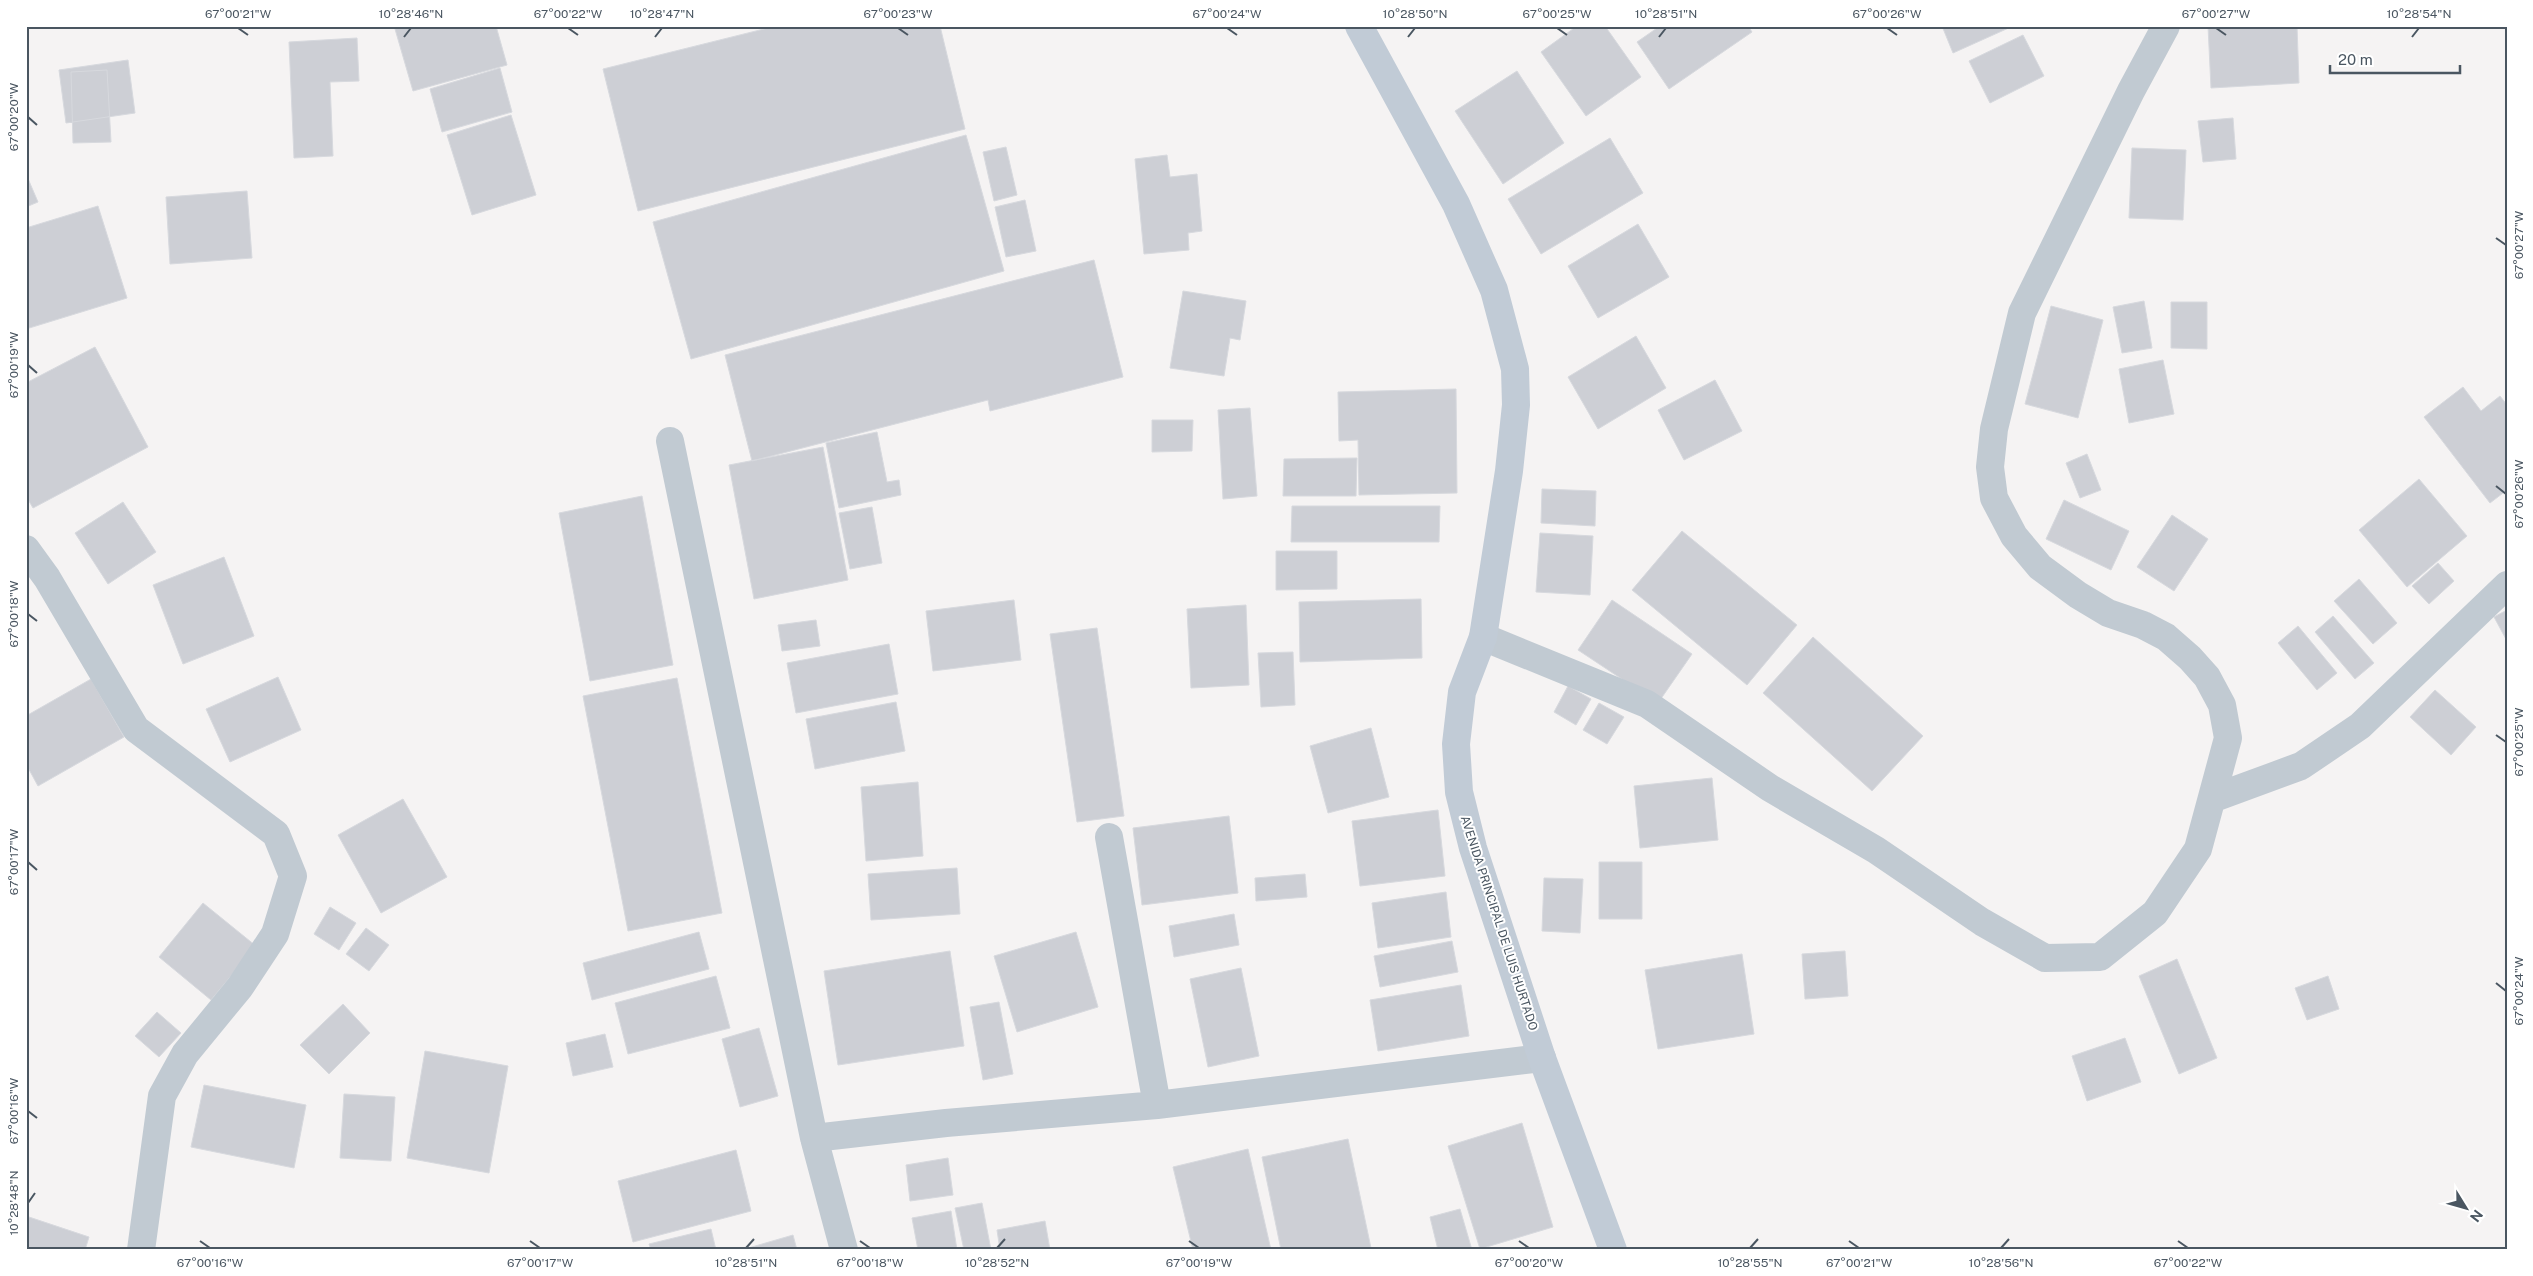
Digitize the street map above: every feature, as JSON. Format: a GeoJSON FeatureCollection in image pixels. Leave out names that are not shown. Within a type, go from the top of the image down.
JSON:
{"type":"FeatureCollection","features":[{"type":"Feature","properties":{"kind":"street","name":"AVENIDA PRINCIPAL DE LUIS HURTADO"},"geometry":{"type":"LineString","coordinates":[[1359,26],[1456,204],[1494,290],[1516,369],[1516,406],[1509,471],[1483,637],[1462,692],[1456,744],[1459,792],[1473,848],[1542,1058],[1613,1250]]}},
{"type":"Feature","properties":{"kind":"street"},"geometry":{"type":"LineString","coordinates":[[1483,637],[1647,704],[1770,788],[1876,850],[1982,922],[2045,958],[2100,956],[2155,913],[2198,849],[2214,798],[2228,738],[2222,705],[2207,677],[2190,658],[2166,637],[2143,625],[2108,613],[2078,595],[2040,567],[2014,536],[1994,498],[1990,467],[1994,429],[2022,313],[2131,91],[2166,26]]}},
{"type":"Feature","properties":{"kind":"street"},"geometry":{"type":"LineString","coordinates":[[670,441],[814,1138],[844,1250]]}},
{"type":"Feature","properties":{"kind":"street"},"geometry":{"type":"LineString","coordinates":[[26,549],[47,578],[136,729],[276,834],[293,876],[275,934],[240,987],[185,1054],[162,1096],[141,1250]]}},
{"type":"Feature","properties":{"kind":"street"},"geometry":{"type":"LineString","coordinates":[[2214,798],[2301,766],[2360,726],[2507,585]]}},
{"type":"Feature","properties":{"kind":"street"},"geometry":{"type":"LineString","coordinates":[[1109,836],[1156,1105]]}},
{"type":"Feature","properties":{"kind":"street"},"geometry":{"type":"LineString","coordinates":[[814,1138],[946,1123],[1156,1105],[1542,1058]]}},
{"type":"Feature","properties":{"kind":"building"},"geometry":{"type":"Polygon","coordinates":[[[405,26],[496,26],[507,65],[413,91],[395,29],[405,26]]]}},
{"type":"Feature","properties":{"kind":"building"},"geometry":{"type":"Polygon","coordinates":[[[776,26],[940,26],[965,129],[638,211],[603,69],[776,26]]]}},
{"type":"Feature","properties":{"kind":"building"},"geometry":{"type":"Polygon","coordinates":[[[1577,26],[1605,26],[1641,77],[1586,116],[1541,52],[1577,26]]]}},
{"type":"Feature","properties":{"kind":"building"},"geometry":{"type":"Polygon","coordinates":[[[1660,26],[1748,26],[1752,32],[1669,89],[1637,42],[1660,26]]]}},
{"type":"Feature","properties":{"kind":"building"},"geometry":{"type":"Polygon","coordinates":[[[1942,26],[2013,26],[1953,53],[1942,26]]]}},
{"type":"Feature","properties":{"kind":"building"},"geometry":{"type":"Polygon","coordinates":[[[2208,26],[2297,26],[2299,83],[2211,88],[2208,26]]]}},
{"type":"Feature","properties":{"kind":"building"},"geometry":{"type":"Polygon","coordinates":[[[2023,35],[2044,76],[1990,103],[1969,61],[2023,35]]]}},
{"type":"Feature","properties":{"kind":"building"},"geometry":{"type":"Polygon","coordinates":[[[357,38],[359,81],[330,82],[333,156],[294,158],[289,42],[357,38]]]}},
{"type":"Feature","properties":{"kind":"building"},"geometry":{"type":"Polygon","coordinates":[[[128,60],[135,113],[66,123],[59,70],[128,60]]]}},
{"type":"Feature","properties":{"kind":"building"},"geometry":{"type":"Polygon","coordinates":[[[500,68],[512,112],[442,132],[430,89],[500,68]]]}},
{"type":"Feature","properties":{"kind":"building"},"geometry":{"type":"Polygon","coordinates":[[[107,70],[111,142],[73,143],[71,72],[107,70]]]}},
{"type":"Feature","properties":{"kind":"building"},"geometry":{"type":"Polygon","coordinates":[[[1517,71],[1564,143],[1503,184],[1455,111],[1517,71]]]}},
{"type":"Feature","properties":{"kind":"building"},"geometry":{"type":"Polygon","coordinates":[[[511,115],[536,195],[472,215],[447,135],[511,115]]]}},
{"type":"Feature","properties":{"kind":"building"},"geometry":{"type":"Polygon","coordinates":[[[2233,118],[2236,159],[2203,162],[2198,121],[2233,118]]]}},
{"type":"Feature","properties":{"kind":"building"},"geometry":{"type":"Polygon","coordinates":[[[966,135],[1004,271],[691,359],[653,222],[966,135]]]}},
{"type":"Feature","properties":{"kind":"building"},"geometry":{"type":"Polygon","coordinates":[[[1610,138],[1643,193],[1541,254],[1508,199],[1610,138]]]}},
{"type":"Feature","properties":{"kind":"building"},"geometry":{"type":"Polygon","coordinates":[[[1006,147],[1017,195],[994,201],[983,152],[1006,147]]]}},
{"type":"Feature","properties":{"kind":"building"},"geometry":{"type":"Polygon","coordinates":[[[2132,148],[2186,150],[2183,220],[2129,218],[2132,148]]]}},
{"type":"Feature","properties":{"kind":"building"},"geometry":{"type":"Polygon","coordinates":[[[1167,155],[1170,177],[1197,174],[1202,231],[1188,233],[1189,250],[1144,254],[1135,159],[1167,155]]]}},
{"type":"Feature","properties":{"kind":"building"},"geometry":{"type":"Polygon","coordinates":[[[26,174],[38,202],[26,207],[26,174]]]}},
{"type":"Feature","properties":{"kind":"building"},"geometry":{"type":"Polygon","coordinates":[[[247,191],[252,258],[170,264],[166,197],[247,191]]]}},
{"type":"Feature","properties":{"kind":"building"},"geometry":{"type":"Polygon","coordinates":[[[1025,200],[1036,251],[1006,257],[995,207],[1025,200]]]}},
{"type":"Feature","properties":{"kind":"building"},"geometry":{"type":"Polygon","coordinates":[[[98,206],[127,298],[26,329],[26,228],[98,206]]]}},
{"type":"Feature","properties":{"kind":"building"},"geometry":{"type":"Polygon","coordinates":[[[1638,224],[1669,277],[1598,318],[1568,266],[1638,224]]]}},
{"type":"Feature","properties":{"kind":"building"},"geometry":{"type":"Polygon","coordinates":[[[1094,260],[1123,377],[990,411],[988,400],[752,461],[725,355],[1094,260]]]}},
{"type":"Feature","properties":{"kind":"building"},"geometry":{"type":"Polygon","coordinates":[[[1183,291],[1246,301],[1240,340],[1230,338],[1224,376],[1170,368],[1183,291]]]}},
{"type":"Feature","properties":{"kind":"building"},"geometry":{"type":"Polygon","coordinates":[[[2144,301],[2152,348],[2122,353],[2113,307],[2144,301]]]}},
{"type":"Feature","properties":{"kind":"building"},"geometry":{"type":"Polygon","coordinates":[[[2171,302],[2207,302],[2207,349],[2171,348],[2171,302]]]}},
{"type":"Feature","properties":{"kind":"building"},"geometry":{"type":"Polygon","coordinates":[[[2051,306],[2103,320],[2078,418],[2025,404],[2051,306]]]}},
{"type":"Feature","properties":{"kind":"building"},"geometry":{"type":"Polygon","coordinates":[[[1636,336],[1666,388],[1598,429],[1568,377],[1636,336]]]}},
{"type":"Feature","properties":{"kind":"building"},"geometry":{"type":"Polygon","coordinates":[[[95,347],[148,447],[33,508],[26,496],[26,383],[95,347]]]}},
{"type":"Feature","properties":{"kind":"building"},"geometry":{"type":"Polygon","coordinates":[[[2163,360],[2174,414],[2129,423],[2119,369],[2163,360]]]}},
{"type":"Feature","properties":{"kind":"building"},"geometry":{"type":"Polygon","coordinates":[[[1715,380],[1742,431],[1684,460],[1658,410],[1715,380]]]}},
{"type":"Feature","properties":{"kind":"building"},"geometry":{"type":"Polygon","coordinates":[[[2463,387],[2481,411],[2500,396],[2507,405],[2507,490],[2490,503],[2424,417],[2463,387]]]}},
{"type":"Feature","properties":{"kind":"building"},"geometry":{"type":"Polygon","coordinates":[[[1456,389],[1457,493],[1359,495],[1358,440],[1339,441],[1338,392],[1456,389]]]}},
{"type":"Feature","properties":{"kind":"building"},"geometry":{"type":"Polygon","coordinates":[[[1250,408],[1257,496],[1223,499],[1218,410],[1250,408]]]}},
{"type":"Feature","properties":{"kind":"building"},"geometry":{"type":"Polygon","coordinates":[[[1152,420],[1193,420],[1192,451],[1152,452],[1152,420]]]}},
{"type":"Feature","properties":{"kind":"building"},"geometry":{"type":"Polygon","coordinates":[[[877,432],[887,482],[899,480],[901,495],[839,508],[826,443],[877,432]]]}},
{"type":"Feature","properties":{"kind":"building"},"geometry":{"type":"Polygon","coordinates":[[[823,447],[848,580],[754,599],[729,465],[823,447]]]}},
{"type":"Feature","properties":{"kind":"building"},"geometry":{"type":"Polygon","coordinates":[[[2087,454],[2101,490],[2080,498],[2066,463],[2087,454]]]}},
{"type":"Feature","properties":{"kind":"building"},"geometry":{"type":"Polygon","coordinates":[[[1357,458],[1356,496],[1283,496],[1284,459],[1357,458]]]}},
{"type":"Feature","properties":{"kind":"building"},"geometry":{"type":"Polygon","coordinates":[[[2419,479],[2467,536],[2407,587],[2359,530],[2419,479]]]}},
{"type":"Feature","properties":{"kind":"building"},"geometry":{"type":"Polygon","coordinates":[[[1542,489],[1596,491],[1595,526],[1541,523],[1542,489]]]}},
{"type":"Feature","properties":{"kind":"building"},"geometry":{"type":"Polygon","coordinates":[[[642,496],[673,665],[590,681],[559,513],[642,496]]]}},
{"type":"Feature","properties":{"kind":"building"},"geometry":{"type":"Polygon","coordinates":[[[2064,500],[2129,531],[2111,570],[2046,539],[2064,500]]]}},
{"type":"Feature","properties":{"kind":"building"},"geometry":{"type":"Polygon","coordinates":[[[123,502],[156,552],[108,584],[75,533],[123,502]]]}},
{"type":"Feature","properties":{"kind":"building"},"geometry":{"type":"Polygon","coordinates":[[[1292,506],[1440,506],[1439,542],[1291,542],[1292,506]]]}},
{"type":"Feature","properties":{"kind":"building"},"geometry":{"type":"Polygon","coordinates":[[[872,507],[882,563],[850,569],[839,513],[872,507]]]}},
{"type":"Feature","properties":{"kind":"building"},"geometry":{"type":"Polygon","coordinates":[[[2172,515],[2208,539],[2174,591],[2137,567],[2172,515]]]}},
{"type":"Feature","properties":{"kind":"building"},"geometry":{"type":"Polygon","coordinates":[[[1682,531],[1797,625],[1747,685],[1632,590],[1682,531]]]}},
{"type":"Feature","properties":{"kind":"building"},"geometry":{"type":"Polygon","coordinates":[[[1540,533],[1593,536],[1590,595],[1536,592],[1540,533]]]}},
{"type":"Feature","properties":{"kind":"building"},"geometry":{"type":"Polygon","coordinates":[[[1276,551],[1337,551],[1337,589],[1276,590],[1276,551]]]}},
{"type":"Feature","properties":{"kind":"building"},"geometry":{"type":"Polygon","coordinates":[[[224,557],[254,636],[183,664],[153,585],[224,557]]]}},
{"type":"Feature","properties":{"kind":"building"},"geometry":{"type":"Polygon","coordinates":[[[2438,563],[2454,581],[2429,604],[2412,586],[2438,563]]]}},
{"type":"Feature","properties":{"kind":"building"},"geometry":{"type":"Polygon","coordinates":[[[2359,579],[2397,623],[2373,644],[2334,601],[2359,579]]]}},
{"type":"Feature","properties":{"kind":"building"},"geometry":{"type":"Polygon","coordinates":[[[1421,599],[1422,658],[1300,662],[1299,602],[1421,599]]]}},
{"type":"Feature","properties":{"kind":"building"},"geometry":{"type":"Polygon","coordinates":[[[1014,600],[1021,660],[933,671],[926,611],[1014,600]]]}},
{"type":"Feature","properties":{"kind":"building"},"geometry":{"type":"Polygon","coordinates":[[[1612,600],[1692,654],[1658,703],[1578,650],[1612,600]]]}},
{"type":"Feature","properties":{"kind":"building"},"geometry":{"type":"Polygon","coordinates":[[[1246,605],[1249,685],[1191,688],[1187,609],[1246,605]]]}},
{"type":"Feature","properties":{"kind":"building"},"geometry":{"type":"Polygon","coordinates":[[[2507,610],[2507,641],[2494,617],[2507,610]]]}},
{"type":"Feature","properties":{"kind":"building"},"geometry":{"type":"Polygon","coordinates":[[[2333,616],[2374,663],[2355,679],[2315,632],[2333,616]]]}},
{"type":"Feature","properties":{"kind":"building"},"geometry":{"type":"Polygon","coordinates":[[[816,620],[820,646],[782,651],[778,625],[816,620]]]}},
{"type":"Feature","properties":{"kind":"building"},"geometry":{"type":"Polygon","coordinates":[[[2298,626],[2337,673],[2317,690],[2278,643],[2298,626]]]}},
{"type":"Feature","properties":{"kind":"building"},"geometry":{"type":"Polygon","coordinates":[[[1097,628],[1124,816],[1077,822],[1050,634],[1097,628]]]}},
{"type":"Feature","properties":{"kind":"building"},"geometry":{"type":"Polygon","coordinates":[[[1813,637],[1923,736],[1872,791],[1763,693],[1813,637]]]}},
{"type":"Feature","properties":{"kind":"building"},"geometry":{"type":"Polygon","coordinates":[[[889,644],[898,694],[796,713],[787,663],[889,644]]]}},
{"type":"Feature","properties":{"kind":"building"},"geometry":{"type":"Polygon","coordinates":[[[1293,652],[1295,705],[1261,707],[1258,653],[1293,652]]]}},
{"type":"Feature","properties":{"kind":"building"},"geometry":{"type":"Polygon","coordinates":[[[278,677],[301,730],[230,762],[206,709],[278,677]]]}},
{"type":"Feature","properties":{"kind":"building"},"geometry":{"type":"Polygon","coordinates":[[[677,678],[722,913],[628,931],[583,696],[677,678]]]}},
{"type":"Feature","properties":{"kind":"building"},"geometry":{"type":"Polygon","coordinates":[[[91,679],[124,737],[38,786],[26,764],[26,716],[91,679]]]}},
{"type":"Feature","properties":{"kind":"building"},"geometry":{"type":"Polygon","coordinates":[[[1568,686],[1591,699],[1576,725],[1554,712],[1568,686]]]}},
{"type":"Feature","properties":{"kind":"building"},"geometry":{"type":"Polygon","coordinates":[[[2435,690],[2476,727],[2451,755],[2410,717],[2435,690]]]}},
{"type":"Feature","properties":{"kind":"building"},"geometry":{"type":"Polygon","coordinates":[[[896,702],[905,751],[815,769],[806,719],[896,702]]]}},
{"type":"Feature","properties":{"kind":"building"},"geometry":{"type":"Polygon","coordinates":[[[1599,703],[1624,717],[1607,744],[1583,730],[1599,703]]]}},
{"type":"Feature","properties":{"kind":"building"},"geometry":{"type":"Polygon","coordinates":[[[1371,728],[1389,797],[1328,813],[1310,746],[1371,728]]]}},
{"type":"Feature","properties":{"kind":"building"},"geometry":{"type":"Polygon","coordinates":[[[1712,778],[1718,840],[1640,848],[1634,786],[1712,778]]]}},
{"type":"Feature","properties":{"kind":"building"},"geometry":{"type":"Polygon","coordinates":[[[918,782],[923,856],[866,861],[861,787],[918,782]]]}},
{"type":"Feature","properties":{"kind":"building"},"geometry":{"type":"Polygon","coordinates":[[[403,799],[447,877],[381,913],[338,835],[403,799]]]}},
{"type":"Feature","properties":{"kind":"building"},"geometry":{"type":"Polygon","coordinates":[[[1438,810],[1445,876],[1360,886],[1352,821],[1438,810]]]}},
{"type":"Feature","properties":{"kind":"building"},"geometry":{"type":"Polygon","coordinates":[[[1229,816],[1238,893],[1142,905],[1133,828],[1229,816]]]}},
{"type":"Feature","properties":{"kind":"building"},"geometry":{"type":"Polygon","coordinates":[[[1599,862],[1642,862],[1642,919],[1599,919],[1599,862]]]}},
{"type":"Feature","properties":{"kind":"building"},"geometry":{"type":"Polygon","coordinates":[[[957,868],[960,914],[871,920],[868,874],[957,868]]]}},
{"type":"Feature","properties":{"kind":"building"},"geometry":{"type":"Polygon","coordinates":[[[1305,874],[1307,897],[1256,901],[1255,878],[1305,874]]]}},
{"type":"Feature","properties":{"kind":"building"},"geometry":{"type":"Polygon","coordinates":[[[1544,878],[1583,879],[1580,933],[1542,931],[1544,878]]]}},
{"type":"Feature","properties":{"kind":"building"},"geometry":{"type":"Polygon","coordinates":[[[1446,892],[1451,937],[1378,948],[1372,903],[1446,892]]]}},
{"type":"Feature","properties":{"kind":"building"},"geometry":{"type":"Polygon","coordinates":[[[203,903],[256,946],[211,1000],[159,957],[203,903]]]}},
{"type":"Feature","properties":{"kind":"building"},"geometry":{"type":"Polygon","coordinates":[[[330,907],[356,923],[339,950],[314,934],[330,907]]]}},
{"type":"Feature","properties":{"kind":"building"},"geometry":{"type":"Polygon","coordinates":[[[1234,914],[1239,945],[1174,957],[1169,926],[1234,914]]]}},
{"type":"Feature","properties":{"kind":"building"},"geometry":{"type":"Polygon","coordinates":[[[366,928],[389,945],[369,971],[346,954],[366,928]]]}},
{"type":"Feature","properties":{"kind":"building"},"geometry":{"type":"Polygon","coordinates":[[[699,932],[709,969],[592,1000],[583,963],[699,932]]]}},
{"type":"Feature","properties":{"kind":"building"},"geometry":{"type":"Polygon","coordinates":[[[1076,932],[1098,1007],[1017,1032],[994,956],[1076,932]]]}},
{"type":"Feature","properties":{"kind":"building"},"geometry":{"type":"Polygon","coordinates":[[[1452,941],[1458,972],[1380,987],[1374,956],[1452,941]]]}},
{"type":"Feature","properties":{"kind":"building"},"geometry":{"type":"Polygon","coordinates":[[[950,951],[964,1046],[838,1065],[824,971],[950,951]]]}},
{"type":"Feature","properties":{"kind":"building"},"geometry":{"type":"Polygon","coordinates":[[[1845,951],[1848,996],[1805,999],[1802,954],[1845,951]]]}},
{"type":"Feature","properties":{"kind":"building"},"geometry":{"type":"Polygon","coordinates":[[[1742,954],[1754,1034],[1658,1049],[1645,970],[1742,954]]]}},
{"type":"Feature","properties":{"kind":"building"},"geometry":{"type":"Polygon","coordinates":[[[2177,959],[2217,1058],[2179,1074],[2139,976],[2177,959]]]}},
{"type":"Feature","properties":{"kind":"building"},"geometry":{"type":"Polygon","coordinates":[[[1241,968],[1259,1056],[1208,1067],[1190,979],[1241,968]]]}},
{"type":"Feature","properties":{"kind":"building"},"geometry":{"type":"Polygon","coordinates":[[[716,976],[730,1028],[628,1054],[615,1003],[716,976]]]}},
{"type":"Feature","properties":{"kind":"building"},"geometry":{"type":"Polygon","coordinates":[[[2328,976],[2339,1009],[2307,1020],[2295,988],[2328,976]]]}},
{"type":"Feature","properties":{"kind":"building"},"geometry":{"type":"Polygon","coordinates":[[[1461,985],[1469,1036],[1378,1051],[1370,1000],[1461,985]]]}},
{"type":"Feature","properties":{"kind":"building"},"geometry":{"type":"Polygon","coordinates":[[[999,1002],[1013,1074],[983,1080],[970,1007],[999,1002]]]}},
{"type":"Feature","properties":{"kind":"building"},"geometry":{"type":"Polygon","coordinates":[[[343,1004],[370,1033],[329,1074],[300,1045],[343,1004]]]}},
{"type":"Feature","properties":{"kind":"building"},"geometry":{"type":"Polygon","coordinates":[[[157,1012],[181,1033],[159,1057],[135,1036],[157,1012]]]}},
{"type":"Feature","properties":{"kind":"building"},"geometry":{"type":"Polygon","coordinates":[[[759,1028],[778,1096],[740,1107],[722,1039],[759,1028]]]}},
{"type":"Feature","properties":{"kind":"building"},"geometry":{"type":"Polygon","coordinates":[[[605,1034],[613,1067],[573,1076],[566,1043],[605,1034]]]}},
{"type":"Feature","properties":{"kind":"building"},"geometry":{"type":"Polygon","coordinates":[[[2125,1038],[2141,1082],[2087,1101],[2072,1056],[2125,1038]]]}},
{"type":"Feature","properties":{"kind":"building"},"geometry":{"type":"Polygon","coordinates":[[[425,1051],[508,1066],[489,1173],[407,1158],[425,1051]]]}},
{"type":"Feature","properties":{"kind":"building"},"geometry":{"type":"Polygon","coordinates":[[[204,1085],[306,1105],[294,1168],[191,1147],[204,1085]]]}},
{"type":"Feature","properties":{"kind":"building"},"geometry":{"type":"Polygon","coordinates":[[[344,1094],[395,1097],[391,1161],[340,1158],[344,1094]]]}},
{"type":"Feature","properties":{"kind":"building"},"geometry":{"type":"Polygon","coordinates":[[[1522,1123],[1553,1227],[1480,1249],[1448,1146],[1522,1123]]]}},
{"type":"Feature","properties":{"kind":"building"},"geometry":{"type":"Polygon","coordinates":[[[1348,1139],[1371,1248],[1361,1250],[1281,1250],[1262,1157],[1348,1139]]]}},
{"type":"Feature","properties":{"kind":"building"},"geometry":{"type":"Polygon","coordinates":[[[1248,1149],[1271,1250],[1193,1250],[1173,1167],[1248,1149]]]}},
{"type":"Feature","properties":{"kind":"building"},"geometry":{"type":"Polygon","coordinates":[[[736,1150],[751,1211],[633,1242],[618,1181],[736,1150]]]}},
{"type":"Feature","properties":{"kind":"building"},"geometry":{"type":"Polygon","coordinates":[[[948,1158],[953,1195],[910,1201],[906,1165],[948,1158]]]}},
{"type":"Feature","properties":{"kind":"building"},"geometry":{"type":"Polygon","coordinates":[[[982,1203],[991,1250],[964,1250],[955,1208],[982,1203]]]}},
{"type":"Feature","properties":{"kind":"building"},"geometry":{"type":"Polygon","coordinates":[[[1460,1209],[1472,1250],[1438,1250],[1430,1217],[1460,1209]]]}},
{"type":"Feature","properties":{"kind":"building"},"geometry":{"type":"Polygon","coordinates":[[[951,1211],[957,1250],[918,1250],[912,1218],[951,1211]]]}},
{"type":"Feature","properties":{"kind":"building"},"geometry":{"type":"Polygon","coordinates":[[[26,1216],[89,1237],[85,1250],[26,1250],[26,1216]]]}},
{"type":"Feature","properties":{"kind":"building"},"geometry":{"type":"Polygon","coordinates":[[[1045,1221],[1050,1250],[1000,1250],[997,1230],[1045,1221]]]}},
{"type":"Feature","properties":{"kind":"building"},"geometry":{"type":"Polygon","coordinates":[[[711,1229],[716,1250],[651,1250],[649,1244],[711,1229]]]}},
{"type":"Feature","properties":{"kind":"building"},"geometry":{"type":"Polygon","coordinates":[[[793,1235],[797,1250],[745,1250],[745,1249],[793,1235]]]}}]}
